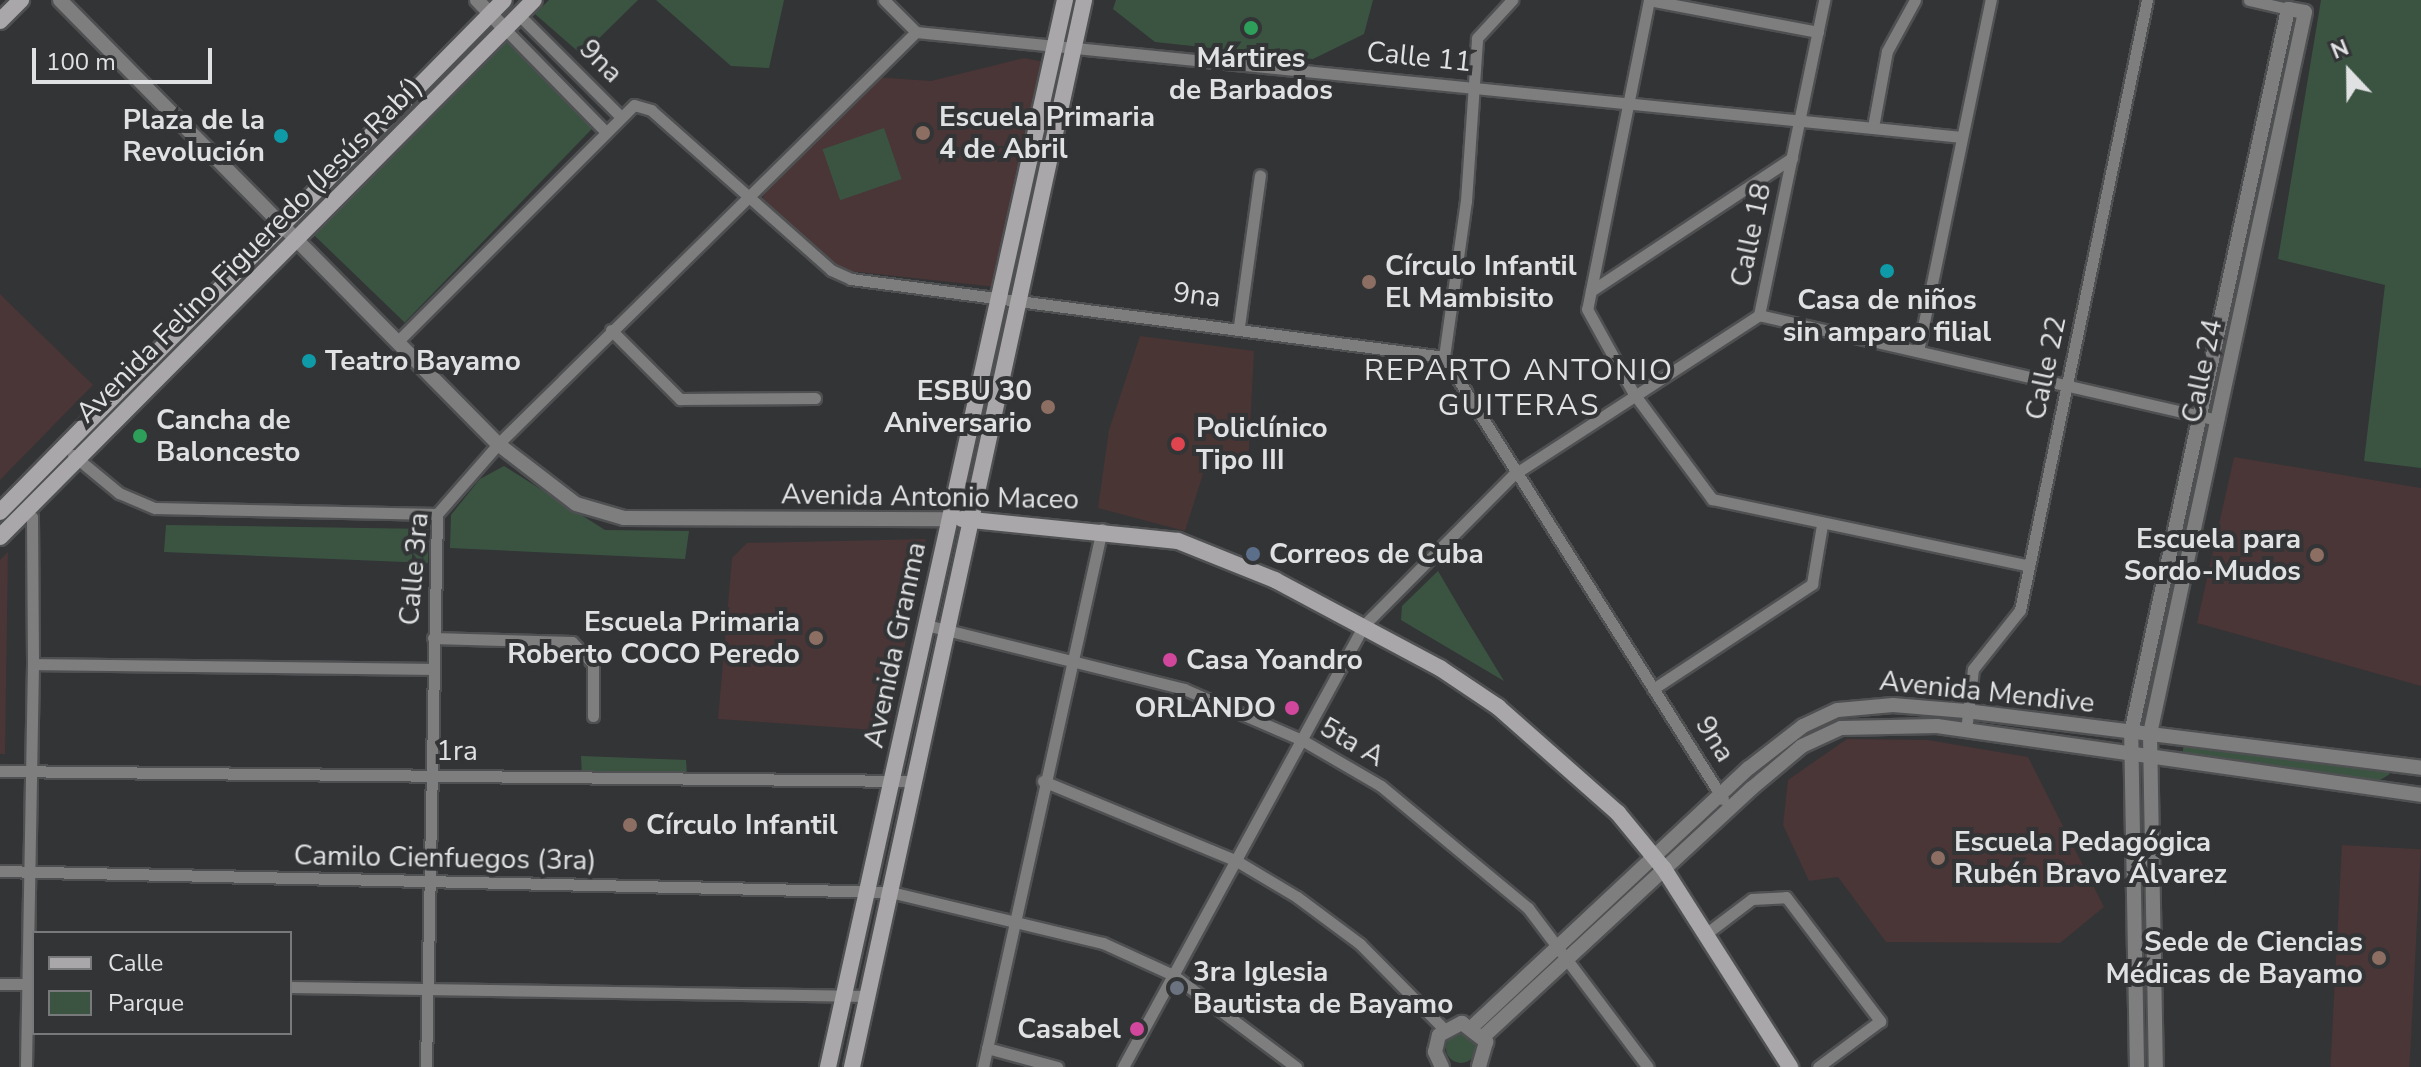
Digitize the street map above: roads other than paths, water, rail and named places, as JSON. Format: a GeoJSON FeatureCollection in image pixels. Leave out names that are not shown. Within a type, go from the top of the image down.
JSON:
{"type":"FeatureCollection","features":[{"type":"Feature","properties":{"kind":"main road"},"geometry":{"type":"LineString","coordinates":[[0,21],[21,0]]}},
{"type":"Feature","properties":{"kind":"main road","name":"Avenida Felino Figueredo (Jesús Rabí)"},"geometry":{"type":"LineString","coordinates":[[0,512],[504,0]]}},
{"type":"Feature","properties":{"kind":"main road","name":"Avenida Felino Figueredo (Jesús Rabí)"},"geometry":{"type":"LineString","coordinates":[[0,537],[534,0]]}},
{"type":"Feature","properties":{"kind":"main road","name":"Avenida Granma"},"geometry":{"type":"LineString","coordinates":[[828,1067],[1065,0]]}},
{"type":"Feature","properties":{"kind":"main road","name":"Avenida Granma"},"geometry":{"type":"LineString","coordinates":[[852,1067],[1084,0]]}},
{"type":"Feature","properties":{"kind":"main road","name":"Avenida Antonio Maceo"},"geometry":{"type":"LineString","coordinates":[[950,519],[1102,528],[1178,541],[1364,625],[1498,707],[1618,813],[1659,863],[1707,933],[1790,1067]]}},
{"type":"Feature","properties":{"kind":"street","name":"Avenida Antonio Maceo"},"geometry":{"type":"LineString","coordinates":[[60,0],[498,444],[576,504],[624,518],[950,519]]}},
{"type":"Feature","properties":{"kind":"street","name":"9na"},"geometry":{"type":"LineString","coordinates":[[477,0],[604,130]]}},
{"type":"Feature","properties":{"kind":"street"},"geometry":{"type":"LineString","coordinates":[[504,0],[519,15]]}},
{"type":"Feature","properties":{"kind":"street"},"geometry":{"type":"LineString","coordinates":[[884,0],[916,32]]}},
{"type":"Feature","properties":{"kind":"street"},"geometry":{"type":"LineString","coordinates":[[1444,357],[1466,201],[1470,86],[1477,38],[1512,0]]}},
{"type":"Feature","properties":{"kind":"street"},"geometry":{"type":"LineString","coordinates":[[1818,32],[1649,0],[1587,309],[1634,394],[1712,499],[1822,525],[2029,566]]}},
{"type":"Feature","properties":{"kind":"street","name":"Calle 18"},"geometry":{"type":"LineString","coordinates":[[1123,1067],[1364,625],[1513,475],[1759,315],[1824,0]]}},
{"type":"Feature","properties":{"kind":"street"},"geometry":{"type":"LineString","coordinates":[[1873,127],[1887,51],[1915,0]]}},
{"type":"Feature","properties":{"kind":"street"},"geometry":{"type":"LineString","coordinates":[[1918,351],[1991,0]]}},
{"type":"Feature","properties":{"kind":"street","name":"Calle 22"},"geometry":{"type":"LineString","coordinates":[[1966,731],[1973,669],[2020,610],[2147,0]]}},
{"type":"Feature","properties":{"kind":"street"},"geometry":{"type":"LineString","coordinates":[[2249,0],[2289,5]]}},
{"type":"Feature","properties":{"kind":"street","name":"Calle 24"},"geometry":{"type":"LineString","coordinates":[[2137,1067],[2131,733],[2289,5],[2305,12],[2150,734],[2148,758],[2156,1067]]}},
{"type":"Feature","properties":{"kind":"street","name":"9na"},"geometry":{"type":"LineString","coordinates":[[519,15],[619,115],[634,105],[651,110],[831,270],[851,279],[1239,326],[1444,357],[1513,475],[1730,808]]}},
{"type":"Feature","properties":{"kind":"street","name":"Calle 11"},"geometry":{"type":"LineString","coordinates":[[916,32],[1962,137]]}},
{"type":"Feature","properties":{"kind":"street","name":"Calle 3ra"},"geometry":{"type":"LineString","coordinates":[[426,1067],[437,514],[498,444],[747,193],[916,32]]}},
{"type":"Feature","properties":{"kind":"street"},"geometry":{"type":"LineString","coordinates":[[397,342],[619,115]]}},
{"type":"Feature","properties":{"kind":"street"},"geometry":{"type":"LineString","coordinates":[[1591,291],[1792,158]]}},
{"type":"Feature","properties":{"kind":"street"},"geometry":{"type":"LineString","coordinates":[[1239,326],[1260,175]]}},
{"type":"Feature","properties":{"kind":"street"},"geometry":{"type":"LineString","coordinates":[[1759,315],[2068,381],[2218,420]]}},
{"type":"Feature","properties":{"kind":"street"},"geometry":{"type":"LineString","coordinates":[[611,330],[680,399],[815,398]]}},
{"type":"Feature","properties":{"kind":"street"},"geometry":{"type":"LineString","coordinates":[[64,447],[119,493],[155,508],[437,514]]}},
{"type":"Feature","properties":{"kind":"street"},"geometry":{"type":"LineString","coordinates":[[26,512],[32,517],[33,664],[28,872],[30,984],[26,1067]]}},
{"type":"Feature","properties":{"kind":"street"},"geometry":{"type":"LineString","coordinates":[[1653,689],[1812,584],[1822,525]]}},
{"type":"Feature","properties":{"kind":"street"},"geometry":{"type":"LineString","coordinates":[[983,1067],[1013,916],[1102,528]]}},
{"type":"Feature","properties":{"kind":"street","name":"5ta A"},"geometry":{"type":"LineString","coordinates":[[926,625],[1072,657],[1184,689],[1302,740],[1439,827],[1564,951],[1648,1067]]}},
{"type":"Feature","properties":{"kind":"street"},"geometry":{"type":"LineString","coordinates":[[433,638],[572,642],[593,664],[593,716]]}},
{"type":"Feature","properties":{"kind":"street"},"geometry":{"type":"LineString","coordinates":[[33,664],[432,669]]}},
{"type":"Feature","properties":{"kind":"street","name":"Avenida Mendive"},"geometry":{"type":"LineString","coordinates":[[1659,863],[1720,795],[1803,726],[1838,710],[1893,705],[1966,711],[2421,768]]}},
{"type":"Feature","properties":{"kind":"street","name":"Avenida Mendive"},"geometry":{"type":"LineString","coordinates":[[1478,1031],[1659,863],[1802,746],[1841,728],[1870,723],[1966,731],[2421,795]]}},
{"type":"Feature","properties":{"kind":"street","name":"1ra"},"geometry":{"type":"LineString","coordinates":[[0,771],[914,781]]}},
{"type":"Feature","properties":{"kind":"street"},"geometry":{"type":"LineString","coordinates":[[1043,781],[1235,860],[1360,944],[1444,1029],[1478,1031],[1481,1066]]}},
{"type":"Feature","properties":{"kind":"street","name":"Camilo Cienfuegos (3ra)"},"geometry":{"type":"LineString","coordinates":[[0,871],[890,892],[1013,916],[1103,943],[1173,975],[1296,1067]]}},
{"type":"Feature","properties":{"kind":"street"},"geometry":{"type":"LineString","coordinates":[[1707,933],[1752,899],[1786,897],[1880,1021],[1818,1067]]}},
{"type":"Feature","properties":{"kind":"street"},"geometry":{"type":"LineString","coordinates":[[0,984],[30,984]]}},
{"type":"Feature","properties":{"kind":"street"},"geometry":{"type":"LineString","coordinates":[[292,987],[845,992],[867,996]]}},
{"type":"Feature","properties":{"kind":"street"},"geometry":{"type":"LineString","coordinates":[[1436,1065],[1444,1029]]}},
{"type":"Feature","properties":{"kind":"street"},"geometry":{"type":"LineString","coordinates":[[987,1048],[1057,1067]]}},
{"type":"Feature","properties":{"kind":"place","name":"Mártires de Barbados"},"geometry":{"type":"Point","coordinates":[1251,28]}},
{"type":"Feature","properties":{"kind":"place","name":"Escuela Primaria 4 de Abril"},"geometry":{"type":"Point","coordinates":[923,133]}},
{"type":"Feature","properties":{"kind":"place","name":"Plaza de la Revolución"},"geometry":{"type":"Point","coordinates":[281,136]}},
{"type":"Feature","properties":{"kind":"place","name":"Casa de niños sin amparo filial"},"geometry":{"type":"Point","coordinates":[1887,271]}},
{"type":"Feature","properties":{"kind":"place","name":"Círculo Infantil El Mambisito"},"geometry":{"type":"Point","coordinates":[1369,282]}},
{"type":"Feature","properties":{"kind":"place","name":"Teatro Bayamo"},"geometry":{"type":"Point","coordinates":[309,361]}},
{"type":"Feature","properties":{"kind":"place","name":"ESBU 30 Aniversario"},"geometry":{"type":"Point","coordinates":[1048,407]}},
{"type":"Feature","properties":{"kind":"place","name":"Cancha de Baloncesto"},"geometry":{"type":"Point","coordinates":[140,436]}},
{"type":"Feature","properties":{"kind":"place","name":"Policlínico Tipo III"},"geometry":{"type":"Point","coordinates":[1178,444]}},
{"type":"Feature","properties":{"kind":"place","name":"Correos de Cuba"},"geometry":{"type":"Point","coordinates":[1253,554]}},
{"type":"Feature","properties":{"kind":"place","name":"Escuela para Sordo-Mudos"},"geometry":{"type":"Point","coordinates":[2317,555]}},
{"type":"Feature","properties":{"kind":"place","name":"Escuela Primaria Roberto COCO Peredo"},"geometry":{"type":"Point","coordinates":[816,638]}},
{"type":"Feature","properties":{"kind":"place","name":"Casa Yoandro"},"geometry":{"type":"Point","coordinates":[1170,660]}},
{"type":"Feature","properties":{"kind":"place","name":"ORLANDO"},"geometry":{"type":"Point","coordinates":[1292,708]}},
{"type":"Feature","properties":{"kind":"place","name":"Círculo Infantil"},"geometry":{"type":"Point","coordinates":[630,825]}},
{"type":"Feature","properties":{"kind":"place","name":"Escuela Pedagógica Rubén Bravo Álvarez"},"geometry":{"type":"Point","coordinates":[1938,858]}},
{"type":"Feature","properties":{"kind":"place","name":"Sede de Ciencias Médicas de Bayamo"},"geometry":{"type":"Point","coordinates":[2379,958]}},
{"type":"Feature","properties":{"kind":"place","name":"3ra Iglesia Bautista de Bayamo"},"geometry":{"type":"Point","coordinates":[1177,988]}},
{"type":"Feature","properties":{"kind":"place","name":"Casabel"},"geometry":{"type":"Point","coordinates":[1137,1029]}},
{"type":"Feature","properties":{"kind":"district","name":"REPARTO ANTONIO GUITERAS"},"geometry":{"type":"Point","coordinates":[1519,388]}}]}
